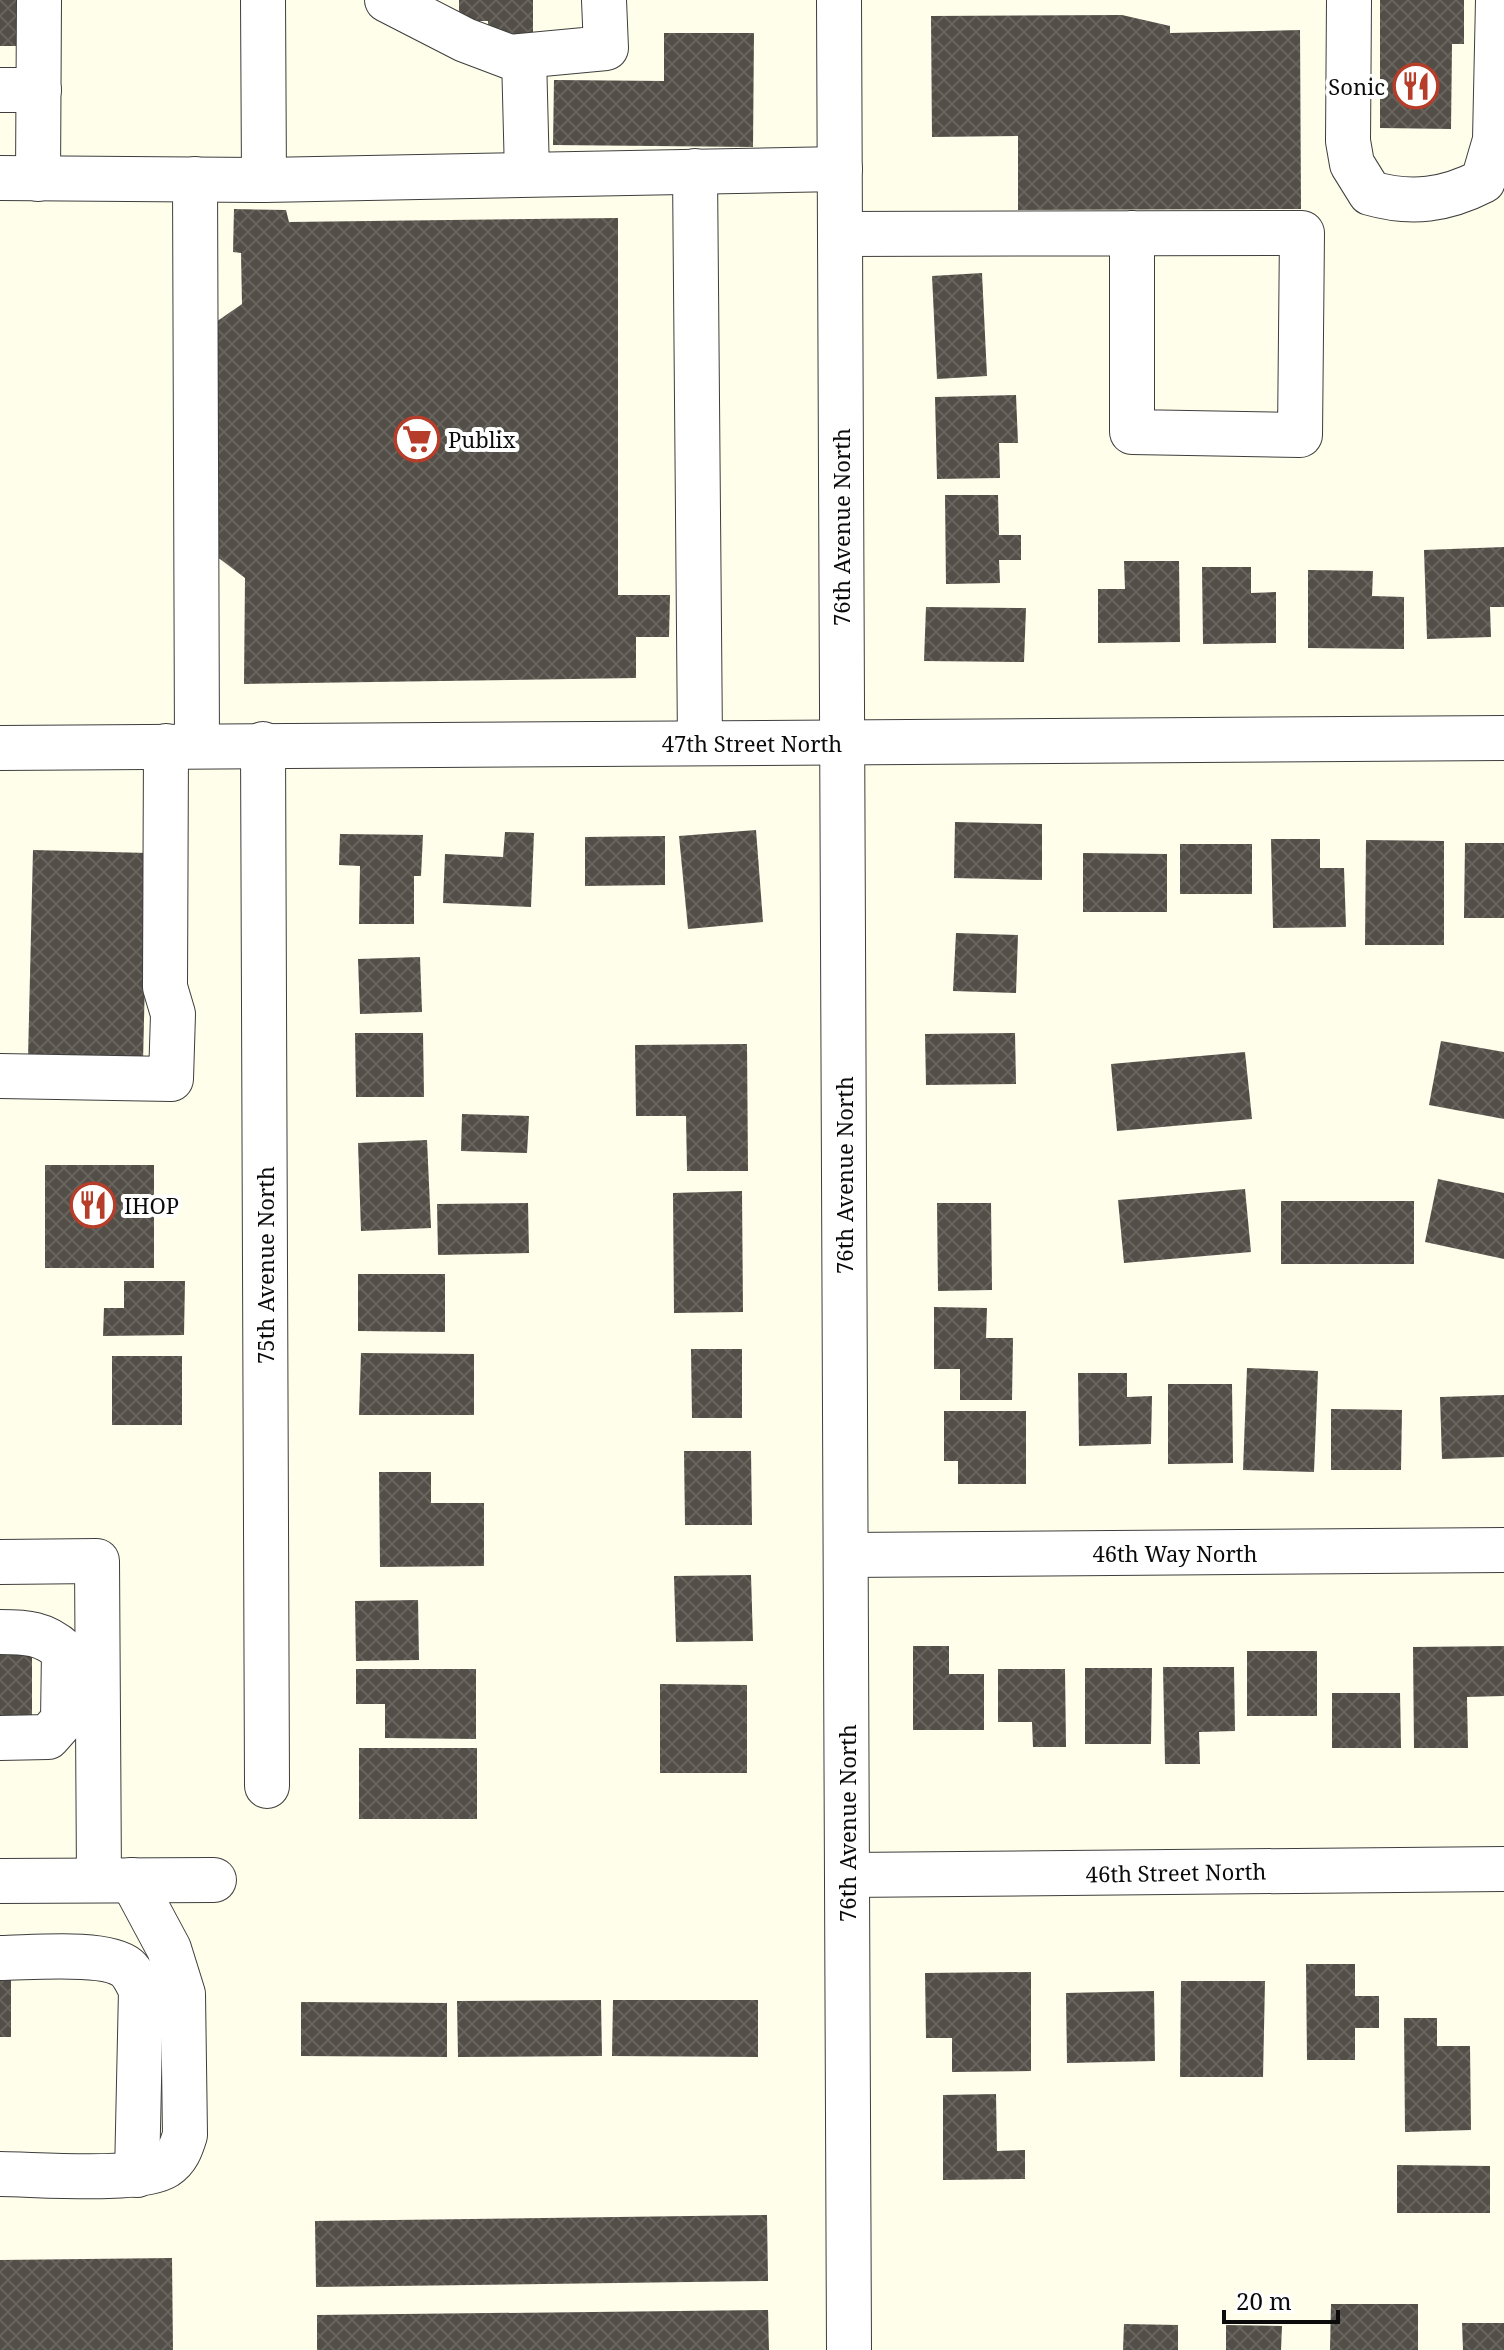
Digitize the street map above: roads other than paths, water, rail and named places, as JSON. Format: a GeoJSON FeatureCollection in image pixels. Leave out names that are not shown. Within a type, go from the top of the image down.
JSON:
{"type":"FeatureCollection","features":[{"type":"Feature","properties":{"kind":"street"},"geometry":{"type":"LineString","coordinates":[[39,0],[20,90],[19,178],[264,180],[840,169]]}},
{"type":"Feature","properties":{"kind":"street"},"geometry":{"type":"LineString","coordinates":[[263,0],[264,180]]}},
{"type":"Feature","properties":{"kind":"street"},"geometry":{"type":"LineString","coordinates":[[387,0],[465,40],[510,57],[606,48],[604,0]]}},
{"type":"Feature","properties":{"kind":"street","name":"76th Avenue North"},"geometry":{"type":"LineString","coordinates":[[839,0],[849,2350]]}},
{"type":"Feature","properties":{"kind":"street"},"geometry":{"type":"LineString","coordinates":[[1349,0],[1348,141],[1358,178],[1370,193],[1410,200],[1451,197],[1494,181],[1498,0]]}},
{"type":"Feature","properties":{"kind":"street"},"geometry":{"type":"LineString","coordinates":[[524,56],[527,174]]}},
{"type":"Feature","properties":{"kind":"street"},"geometry":{"type":"LineString","coordinates":[[695,171],[700,743]]}},
{"type":"Feature","properties":{"kind":"street"},"geometry":{"type":"LineString","coordinates":[[0,1076],[171,1079],[173,1014],[165,987],[182,746],[195,179]]}},
{"type":"Feature","properties":{"kind":"street"},"geometry":{"type":"LineString","coordinates":[[840,234],[1132,233],[1302,233],[1300,435],[1132,432],[1132,233]]}},
{"type":"Feature","properties":{"kind":"street","name":"47th Street North"},"geometry":{"type":"LineString","coordinates":[[0,748],[1504,738]]}},
{"type":"Feature","properties":{"kind":"street","name":"75th Avenue North"},"geometry":{"type":"LineString","coordinates":[[263,744],[267,1786]]}},
{"type":"Feature","properties":{"kind":"street","name":"46th Way North"},"geometry":{"type":"LineString","coordinates":[[846,1555],[1504,1550]]}},
{"type":"Feature","properties":{"kind":"street"},"geometry":{"type":"LineString","coordinates":[[0,1562],[97,1561],[98,1758],[116,1880],[169,1949],[183,1994],[185,2135],[175,2160],[164,2168],[137,2175],[0,2174]]}},
{"type":"Feature","properties":{"kind":"street"},"geometry":{"type":"LineString","coordinates":[[0,1632],[29,1632],[49,1637],[64,1651],[63,1720],[48,1737],[0,1738]]}},
{"type":"Feature","properties":{"kind":"street"},"geometry":{"type":"LineString","coordinates":[[0,1758],[98,1758]]}},
{"type":"Feature","properties":{"kind":"street","name":"46th Street North"},"geometry":{"type":"LineString","coordinates":[[847,1875],[1504,1869]]}},
{"type":"Feature","properties":{"kind":"street"},"geometry":{"type":"LineString","coordinates":[[0,1881],[214,1880]]}},
{"type":"Feature","properties":{"kind":"street"},"geometry":{"type":"LineString","coordinates":[[0,1958],[101,1959],[127,1968],[134,1977],[141,1990],[137,2175]]}},
{"type":"Feature","properties":{"kind":"place","name":"Sonic"},"geometry":{"type":"Point","coordinates":[1416,86]}},
{"type":"Feature","properties":{"kind":"place","name":"Publix"},"geometry":{"type":"Point","coordinates":[417,439]}},
{"type":"Feature","properties":{"kind":"place","name":"IHOP"},"geometry":{"type":"Point","coordinates":[93,1205]}}]}
